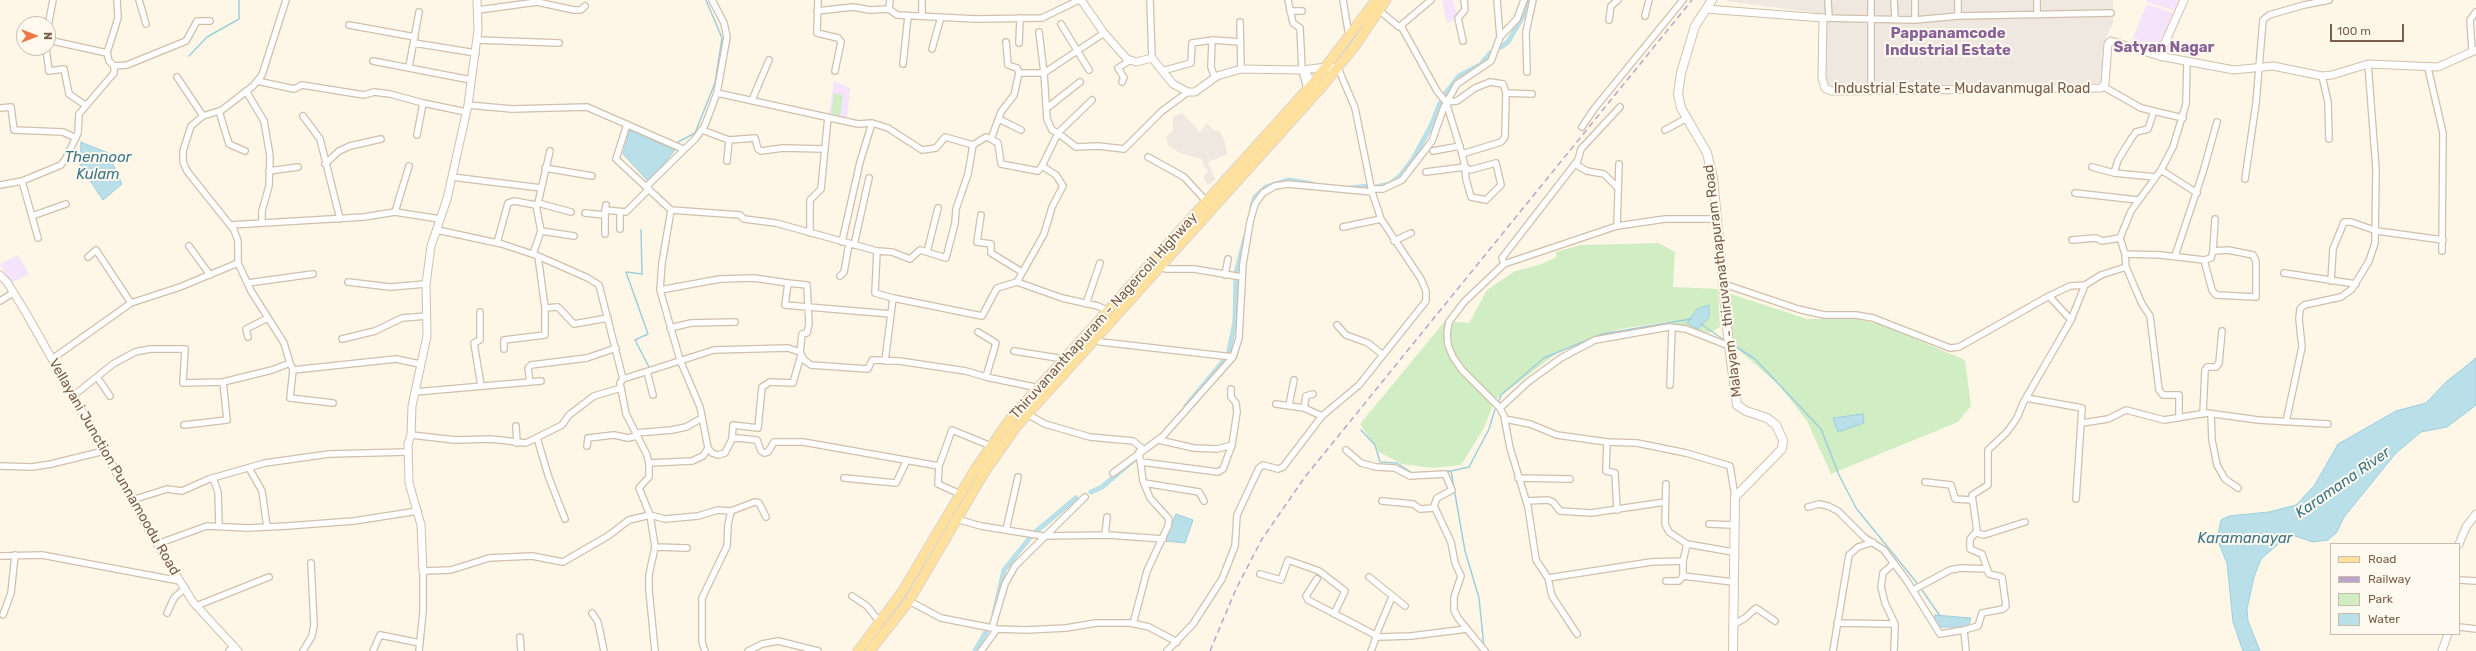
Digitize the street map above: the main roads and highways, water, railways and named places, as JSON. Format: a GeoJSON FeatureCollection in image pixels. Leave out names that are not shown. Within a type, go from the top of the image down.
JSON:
{"type":"FeatureCollection","features":[{"type":"Feature","properties":{"kind":"main road","name":"Thiruvananthapuram - Nagercoil Highway"},"geometry":{"type":"LineString","coordinates":[[870,651],[909,601],[984,473],[1027,414],[1064,359],[1314,82],[1376,0]]}},
{"type":"Feature","properties":{"kind":"main road","name":"Thiruvananthapuram - Nagercoil Highway"},"geometry":{"type":"LineString","coordinates":[[858,651],[902,592],[960,494],[1010,420],[1095,339],[1320,89],[1338,68],[1386,0]]}},
{"type":"Feature","properties":{"kind":"main road","name":"Malayam - thiruvanathapuram Road"},"geometry":{"type":"LineString","coordinates":[[1712,0],[1695,26],[1681,73],[1678,94],[1681,108],[1707,154],[1718,219],[1728,346],[1737,405],[1746,412],[1767,418],[1776,425],[1784,440],[1782,449],[1735,498],[1733,552],[1733,651]]}},
{"type":"Feature","properties":{"kind":"water"},"geometry":{"type":"Polygon","coordinates":[[[630,130],[675,150],[649,182],[623,154],[630,130]]]}},
{"type":"Feature","properties":{"kind":"water","name":"Thennoor Kulam"},"geometry":{"type":"Polygon","coordinates":[[[81,142],[108,153],[122,184],[103,200],[80,166],[81,142]]]}},
{"type":"Feature","properties":{"kind":"water"},"geometry":{"type":"Polygon","coordinates":[[[1709,305],[1709,317],[1698,329],[1687,323],[1697,309],[1709,305]]]}},
{"type":"Feature","properties":{"kind":"water","name":"Karamanayar"},"geometry":{"type":"Polygon","coordinates":[[[2476,358],[2476,405],[2447,427],[2421,432],[2396,453],[2344,517],[2337,532],[2328,540],[2313,542],[2295,536],[2284,539],[2261,559],[2254,577],[2247,609],[2248,621],[2260,651],[2243,651],[2233,622],[2227,563],[2217,539],[2221,520],[2229,516],[2269,512],[2296,505],[2314,486],[2338,444],[2396,411],[2426,403],[2446,382],[2476,358]]]}},
{"type":"Feature","properties":{"kind":"water"},"geometry":{"type":"Polygon","coordinates":[[[1863,414],[1864,423],[1838,432],[1833,418],[1863,414]]]}},
{"type":"Feature","properties":{"kind":"water"},"geometry":{"type":"Polygon","coordinates":[[[1176,514],[1193,520],[1185,543],[1165,541],[1176,514]]]}},
{"type":"Feature","properties":{"kind":"water"},"geometry":{"type":"Polygon","coordinates":[[[1935,615],[1971,618],[1968,627],[1933,627],[1935,615]]]}},
{"type":"Feature","properties":{"kind":"waterway"},"geometry":{"type":"LineString","coordinates":[[189,56],[207,37],[239,19],[239,0]]}},
{"type":"Feature","properties":{"kind":"waterway"},"geometry":{"type":"LineString","coordinates":[[678,142],[695,133],[715,83],[722,38],[706,0]]}},
{"type":"Feature","properties":{"kind":"waterway"},"geometry":{"type":"LineString","coordinates":[[1501,47],[1508,42],[1522,18],[1527,0]]}},
{"type":"Feature","properties":{"kind":"waterway"},"geometry":{"type":"LineString","coordinates":[[1445,94],[1459,76],[1480,65],[1490,53]]}},
{"type":"Feature","properties":{"kind":"waterway"},"geometry":{"type":"LineString","coordinates":[[1376,187],[1390,184],[1400,176],[1413,159],[1431,126],[1440,103]]}},
{"type":"Feature","properties":{"kind":"waterway"},"geometry":{"type":"LineString","coordinates":[[1252,207],[1255,197],[1266,187],[1289,180],[1313,184]]}},
{"type":"Feature","properties":{"kind":"waterway"},"geometry":{"type":"LineString","coordinates":[[1351,188],[1368,186]]}},
{"type":"Feature","properties":{"kind":"waterway"},"geometry":{"type":"LineString","coordinates":[[641,230],[642,274],[626,272],[648,334],[635,340],[650,369]]}},
{"type":"Feature","properties":{"kind":"waterway"},"geometry":{"type":"LineString","coordinates":[[1229,351],[1235,322],[1236,273],[1245,238]]}},
{"type":"Feature","properties":{"kind":"waterway"},"geometry":{"type":"LineString","coordinates":[[1499,401],[1501,395],[1544,358],[1602,334],[1691,319]]}},
{"type":"Feature","properties":{"kind":"waterway"},"geometry":{"type":"LineString","coordinates":[[1701,324],[1724,340]]}},
{"type":"Feature","properties":{"kind":"waterway"},"geometry":{"type":"LineString","coordinates":[[1733,345],[1755,359],[1821,429],[1839,475],[1856,508],[1917,583]]}},
{"type":"Feature","properties":{"kind":"waterway"},"geometry":{"type":"LineString","coordinates":[[1186,406],[1225,359]]}},
{"type":"Feature","properties":{"kind":"waterway"},"geometry":{"type":"LineString","coordinates":[[1361,430],[1375,445],[1380,462],[1397,463],[1412,473],[1451,471],[1469,467],[1489,429],[1495,409]]}},
{"type":"Feature","properties":{"kind":"waterway"},"geometry":{"type":"LineString","coordinates":[[1091,492],[1102,487],[1135,459]]}},
{"type":"Feature","properties":{"kind":"waterway"},"geometry":{"type":"LineString","coordinates":[[1451,471],[1465,551],[1479,598],[1484,647]]}},
{"type":"Feature","properties":{"kind":"waterway"},"geometry":{"type":"LineString","coordinates":[[994,614],[1004,570],[1033,534],[1076,498]]}},
{"type":"Feature","properties":{"kind":"waterway"},"geometry":{"type":"LineString","coordinates":[[1922,590],[1940,616]]}},
{"type":"Feature","properties":{"kind":"waterway"},"geometry":{"type":"LineString","coordinates":[[975,651],[986,632]]}},
{"type":"Feature","properties":{"kind":"railway"},"geometry":{"type":"LineString","coordinates":[[1210,651],[1236,589],[1262,539],[1305,477],[1692,0]]}},
{"type":"Feature","properties":{"kind":"district","name":"Pappanamcode Industrial Estate"},"geometry":{"type":"Point","coordinates":[1948,42]}},
{"type":"Feature","properties":{"kind":"district","name":"Satyan Nagar"},"geometry":{"type":"Point","coordinates":[2164,48]}},
{"type":"Feature","properties":{"kind":"water label","name":"Karamana River"},"geometry":{"type":"Point","coordinates":[2343,483]}}]}
